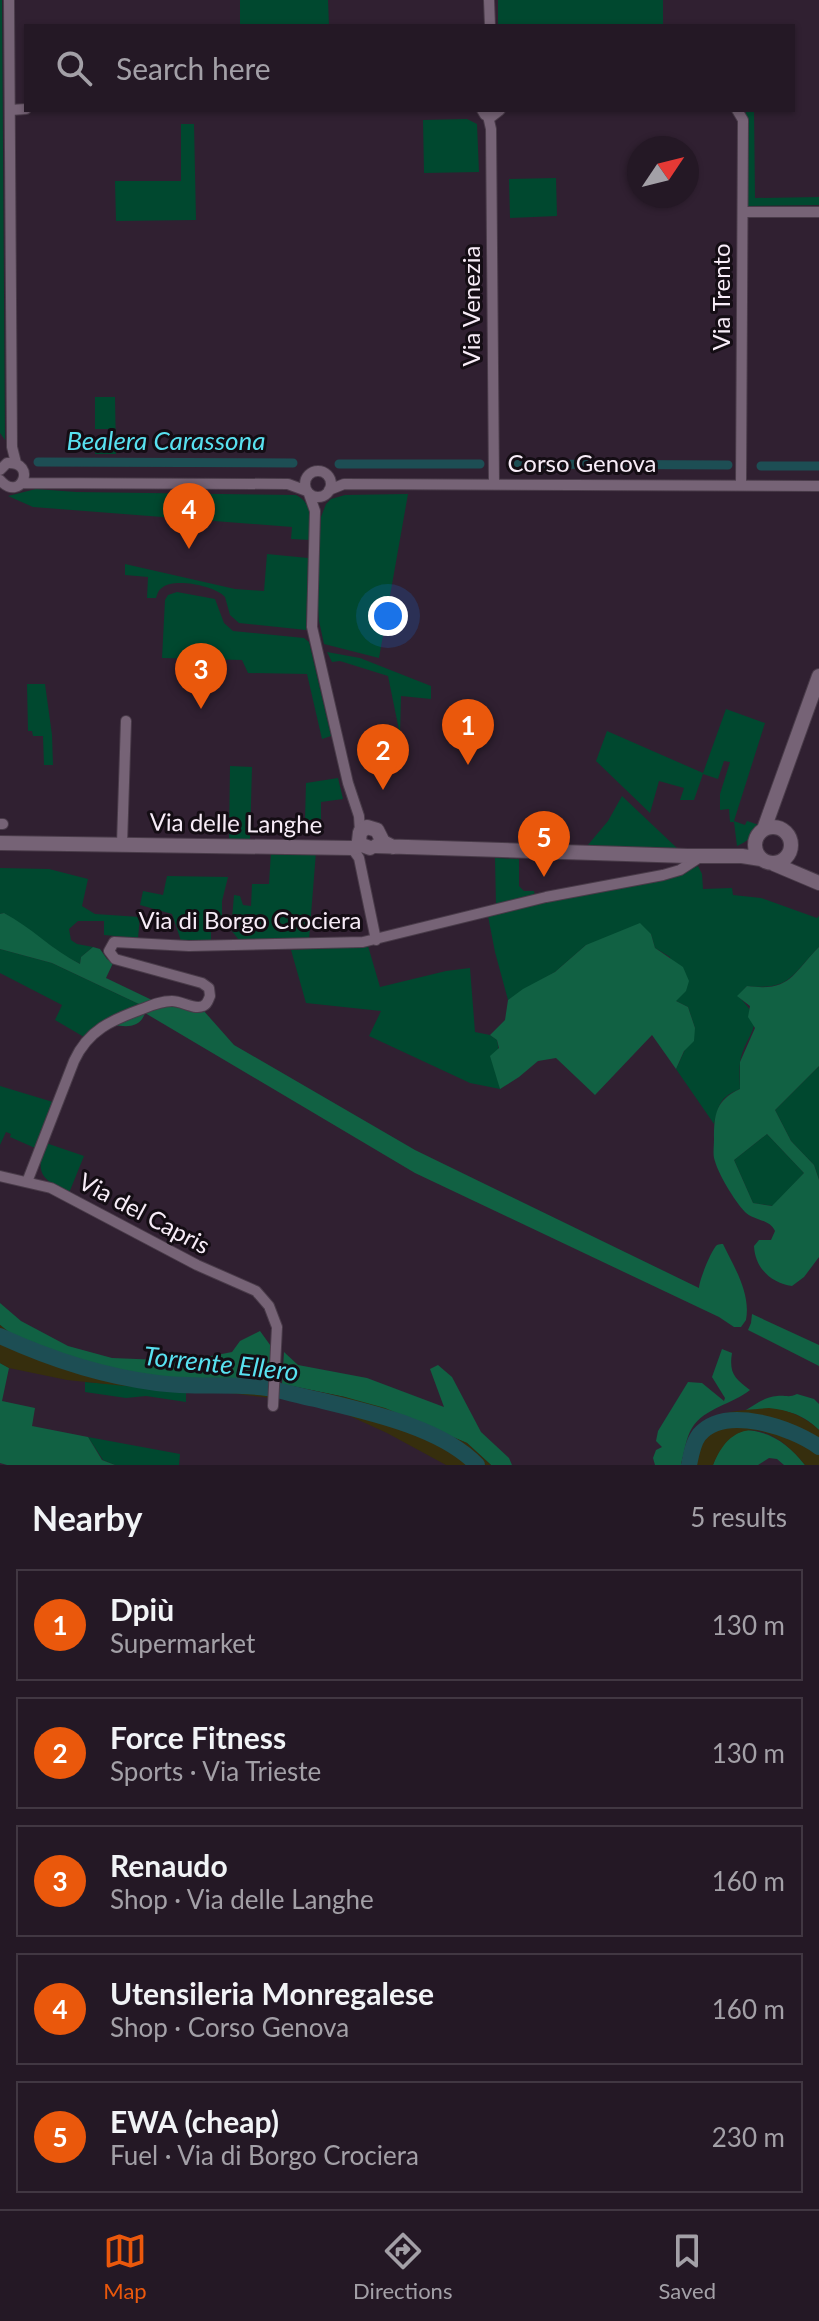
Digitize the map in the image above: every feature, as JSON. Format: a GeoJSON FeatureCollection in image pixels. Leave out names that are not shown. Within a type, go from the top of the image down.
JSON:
{"type":"FeatureCollection","features":[{"type":"Feature","properties":{"kind":"main road"},"geometry":{"type":"LineString","coordinates":[[771,828],[774,803],[819,676]]}},
{"type":"Feature","properties":{"kind":"main road"},"geometry":{"type":"LineString","coordinates":[[790,851],[781,862],[768,862],[756,854],[758,833],[771,828],[789,837],[790,851],[796,864],[815,881]]}},
{"type":"Feature","properties":{"kind":"main road","name":"Via delle Langhe"},"geometry":{"type":"LineString","coordinates":[[0,843],[363,840],[397,848],[750,856],[815,881]]}},
{"type":"Feature","properties":{"kind":"main road","name":"Via delle Langhe"},"geometry":{"type":"LineString","coordinates":[[725,855],[743,850],[755,842]]}},
{"type":"Feature","properties":{"kind":"street"},"geometry":{"type":"LineString","coordinates":[[8,465],[12,447],[9,0]]}},
{"type":"Feature","properties":{"kind":"street"},"geometry":{"type":"LineString","coordinates":[[489,0],[490,24]]}},
{"type":"Feature","properties":{"kind":"street"},"geometry":{"type":"LineString","coordinates":[[10,110],[24,109]]}},
{"type":"Feature","properties":{"kind":"street","name":"Via Venezia"},"geometry":{"type":"LineString","coordinates":[[494,112],[491,129],[494,483]]}},
{"type":"Feature","properties":{"kind":"street","name":"Via Trento"},"geometry":{"type":"LineString","coordinates":[[738,112],[743,120],[741,485]]}},
{"type":"Feature","properties":{"kind":"street"},"geometry":{"type":"LineString","coordinates":[[743,212],[819,212]]}},
{"type":"Feature","properties":{"kind":"street","name":"Corso Genova"},"geometry":{"type":"LineString","coordinates":[[8,465],[23,478],[39,482],[288,484],[316,497],[344,484]]}},
{"type":"Feature","properties":{"kind":"street","name":"Corso Genova"},"geometry":{"type":"LineString","coordinates":[[288,484],[318,471],[344,484],[819,486]]}},
{"type":"Feature","properties":{"kind":"street"},"geometry":{"type":"LineString","coordinates":[[307,476],[305,482],[315,511],[312,627],[348,783],[359,816],[363,840],[354,851],[359,858],[376,940]]}},
{"type":"Feature","properties":{"kind":"street"},"geometry":{"type":"LineString","coordinates":[[1,483],[14,488],[23,478]]}},
{"type":"Feature","properties":{"kind":"street"},"geometry":{"type":"LineString","coordinates":[[315,511],[327,492],[329,478]]}},
{"type":"Feature","properties":{"kind":"street","name":"Via delle Langhe"},"geometry":{"type":"LineString","coordinates":[[122,844],[126,721]]}},
{"type":"Feature","properties":{"kind":"street","name":"Via di Borgo Crociera"},"geometry":{"type":"LineString","coordinates":[[27,1182],[74,1061],[92,1033],[109,1022],[159,1003],[176,1001],[199,1007],[206,1004],[210,996],[209,988],[202,983],[115,959],[109,951],[114,942],[201,946],[376,940],[546,897],[669,874],[702,856]]}},
{"type":"Feature","properties":{"kind":"street","name":"Via del Capris"},"geometry":{"type":"LineString","coordinates":[[0,1176],[51,1188],[197,1265],[260,1294],[273,1313],[278,1333],[273,1406]]}},
{"type":"Feature","properties":{"kind":"green space"},"geometry":{"type":"Polygon","coordinates":[[[2,0],[5,440],[0,433],[2,0]]]}},
{"type":"Feature","properties":{"kind":"green space"},"geometry":{"type":"Polygon","coordinates":[[[240,0],[328,0],[329,24],[240,24],[240,0]]]}},
{"type":"Feature","properties":{"kind":"green space"},"geometry":{"type":"Polygon","coordinates":[[[498,0],[663,0],[663,24],[498,24],[498,0]]]}},
{"type":"Feature","properties":{"kind":"green space"},"geometry":{"type":"Polygon","coordinates":[[[746,112],[754,112],[755,198],[819,197],[819,205],[746,206],[746,112]]]}},
{"type":"Feature","properties":{"kind":"green space"},"geometry":{"type":"Polygon","coordinates":[[[467,119],[477,124],[479,172],[424,173],[423,120],[467,119]]]}},
{"type":"Feature","properties":{"kind":"green space"},"geometry":{"type":"Polygon","coordinates":[[[181,124],[194,124],[196,220],[116,221],[115,181],[181,181],[181,124]]]}},
{"type":"Feature","properties":{"kind":"green space"},"geometry":{"type":"Polygon","coordinates":[[[556,178],[557,216],[510,218],[509,179],[556,178]]]}},
{"type":"Feature","properties":{"kind":"green space"},"geometry":{"type":"Polygon","coordinates":[[[95,397],[115,397],[116,454],[95,454],[95,447],[109,447],[109,429],[95,429],[95,397]]]}},
{"type":"Feature","properties":{"kind":"green space"},"geometry":{"type":"Polygon","coordinates":[[[36,489],[296,495],[308,508],[311,540],[291,539],[292,527],[33,507],[8,496],[36,489]]]}},
{"type":"Feature","properties":{"kind":"green space"},"geometry":{"type":"Polygon","coordinates":[[[408,494],[379,658],[324,644],[317,590],[321,517],[326,504],[345,495],[408,494]]]}},
{"type":"Feature","properties":{"kind":"green space"},"geometry":{"type":"Polygon","coordinates":[[[267,554],[308,558],[306,630],[239,623],[230,615],[225,597],[195,584],[169,584],[160,589],[156,598],[147,598],[148,577],[125,575],[125,564],[235,589],[264,591],[267,554]]]}},
{"type":"Feature","properties":{"kind":"green space"},"geometry":{"type":"Polygon","coordinates":[[[177,592],[215,599],[224,623],[233,631],[304,638],[309,642],[331,736],[322,739],[307,674],[248,673],[242,660],[162,658],[165,600],[168,595],[177,592]]]}},
{"type":"Feature","properties":{"kind":"green space"},"geometry":{"type":"Polygon","coordinates":[[[327,652],[360,658],[431,686],[431,699],[401,696],[400,735],[388,676],[340,661],[332,662],[327,652]]]}},
{"type":"Feature","properties":{"kind":"green space"},"geometry":{"type":"Polygon","coordinates":[[[27,684],[45,684],[53,765],[44,765],[43,736],[33,736],[32,731],[28,731],[27,684]]]}},
{"type":"Feature","properties":{"kind":"green space"},"geometry":{"type":"Polygon","coordinates":[[[726,709],[765,723],[734,821],[759,825],[750,838],[737,846],[729,809],[720,810],[720,794],[730,762],[724,761],[718,779],[703,774],[694,800],[680,800],[684,788],[659,781],[650,813],[596,761],[607,731],[703,773],[726,709]]]}},
{"type":"Feature","properties":{"kind":"green space"},"geometry":{"type":"Polygon","coordinates":[[[230,766],[252,767],[250,840],[229,839],[230,766]]]}},
{"type":"Feature","properties":{"kind":"green space"},"geometry":{"type":"Polygon","coordinates":[[[338,778],[343,799],[321,802],[321,820],[305,820],[306,783],[338,778]]]}},
{"type":"Feature","properties":{"kind":"green space"},"geometry":{"type":"Polygon","coordinates":[[[622,796],[678,849],[587,846],[608,821],[622,796]]]}},
{"type":"Feature","properties":{"kind":"green space"},"geometry":{"type":"Polygon","coordinates":[[[271,852],[316,852],[309,940],[239,940],[231,930],[234,895],[240,896],[243,905],[251,906],[252,884],[269,884],[271,852]]]}},
{"type":"Feature","properties":{"kind":"green space"},"geometry":{"type":"Polygon","coordinates":[[[495,858],[519,859],[519,886],[524,891],[534,891],[535,896],[496,905],[495,858]]]}},
{"type":"Feature","properties":{"kind":"green space"},"geometry":{"type":"Polygon","coordinates":[[[698,866],[703,889],[732,888],[733,895],[761,898],[817,918],[819,916],[819,947],[796,973],[773,986],[747,986],[738,996],[753,1015],[753,1029],[740,1063],[740,1089],[721,1102],[714,1124],[676,1069],[695,1028],[688,1007],[676,1001],[670,957],[655,948],[651,934],[586,945],[555,972],[508,1000],[488,916],[548,900],[678,875],[698,866]]]}},
{"type":"Feature","properties":{"kind":"green space"},"geometry":{"type":"Polygon","coordinates":[[[0,868],[49,869],[88,879],[82,906],[95,914],[140,917],[138,938],[104,935],[104,921],[78,921],[69,929],[71,940],[93,947],[81,957],[80,964],[4,913],[0,914],[0,868]]]}},
{"type":"Feature","properties":{"kind":"green space"},"geometry":{"type":"Polygon","coordinates":[[[167,876],[228,877],[222,917],[211,917],[211,941],[181,941],[172,914],[140,905],[143,891],[163,895],[167,876]]]}},
{"type":"Feature","properties":{"kind":"green space"},"geometry":{"type":"Polygon","coordinates":[[[4,913],[80,964],[81,957],[93,947],[100,949],[113,963],[106,978],[154,1001],[141,1005],[52,963],[0,949],[0,914],[4,913]]]}},
{"type":"Feature","properties":{"kind":"green space"},"geometry":{"type":"Polygon","coordinates":[[[640,923],[651,934],[655,948],[683,967],[689,981],[686,991],[676,1001],[688,1007],[695,1028],[694,1041],[684,1051],[676,1069],[652,1035],[595,1095],[556,1058],[538,1061],[500,1089],[490,1056],[499,1048],[497,1040],[490,1035],[505,1020],[508,1000],[555,972],[586,945],[640,923]]]}},
{"type":"Feature","properties":{"kind":"green space"},"geometry":{"type":"Polygon","coordinates":[[[368,946],[380,987],[470,968],[475,1032],[497,1040],[500,1089],[470,1083],[369,1036],[381,1011],[306,1003],[291,950],[368,946]]]}},
{"type":"Feature","properties":{"kind":"green space"},"geometry":{"type":"Polygon","coordinates":[[[819,947],[819,1066],[775,1110],[791,1141],[814,1165],[819,1180],[819,1257],[804,1277],[792,1286],[771,1278],[757,1261],[754,1246],[759,1240],[771,1240],[775,1231],[769,1224],[745,1212],[736,1201],[714,1158],[714,1130],[721,1103],[740,1089],[740,1062],[755,1028],[748,1017],[750,1006],[737,996],[747,986],[773,986],[789,979],[819,947]],[[767,1134],[734,1160],[753,1203],[772,1206],[804,1173],[767,1134]]]}},
{"type":"Feature","properties":{"kind":"green space"},"geometry":{"type":"Polygon","coordinates":[[[0,949],[52,963],[141,1005],[84,1037],[55,1020],[62,1005],[0,973],[0,949]]]}},
{"type":"Feature","properties":{"kind":"green space"},"geometry":{"type":"Polygon","coordinates":[[[164,1006],[203,1010],[234,1045],[415,1150],[699,1288],[712,1253],[717,1245],[723,1244],[744,1290],[746,1320],[741,1327],[734,1327],[719,1317],[415,1173],[145,1013],[164,1006]]]}},
{"type":"Feature","properties":{"kind":"green space"},"geometry":{"type":"Polygon","coordinates":[[[145,1013],[136,1024],[114,1025],[145,1013]]]}},
{"type":"Feature","properties":{"kind":"green space"},"geometry":{"type":"Polygon","coordinates":[[[819,1066],[819,1180],[814,1165],[791,1141],[775,1110],[819,1066]]]}},
{"type":"Feature","properties":{"kind":"green space"},"geometry":{"type":"Polygon","coordinates":[[[0,1086],[53,1102],[35,1148],[10,1137],[11,1134],[6,1132],[0,1145],[0,1086]]]}},
{"type":"Feature","properties":{"kind":"green space"},"geometry":{"type":"Polygon","coordinates":[[[767,1134],[804,1173],[773,1206],[753,1203],[734,1160],[767,1134]]]}},
{"type":"Feature","properties":{"kind":"green space"},"geometry":{"type":"Polygon","coordinates":[[[46,1143],[84,1156],[69,1193],[52,1184],[43,1174],[41,1162],[46,1143]]]}},
{"type":"Feature","properties":{"kind":"green space"},"geometry":{"type":"Polygon","coordinates":[[[0,1303],[21,1321],[68,1346],[112,1358],[186,1361],[232,1352],[240,1341],[260,1331],[273,1349],[272,1384],[161,1379],[70,1361],[10,1333],[0,1325],[0,1303]]]}},
{"type":"Feature","properties":{"kind":"green space"},"geometry":{"type":"Polygon","coordinates":[[[752,1314],[819,1345],[819,1366],[748,1330],[752,1314]]]}},
{"type":"Feature","properties":{"kind":"green space"},"geometry":{"type":"Polygon","coordinates":[[[722,1349],[732,1353],[734,1374],[750,1390],[697,1421],[688,1436],[681,1465],[655,1465],[653,1458],[656,1450],[662,1447],[656,1441],[658,1431],[688,1382],[702,1383],[724,1401],[712,1377],[722,1349]]]}},
{"type":"Feature","properties":{"kind":"green space"},"geometry":{"type":"Polygon","coordinates":[[[284,1352],[298,1365],[367,1378],[444,1407],[430,1369],[438,1365],[452,1377],[481,1432],[509,1458],[512,1465],[491,1465],[467,1443],[345,1397],[282,1384],[284,1352]]]}},
{"type":"Feature","properties":{"kind":"green space"},"geometry":{"type":"Polygon","coordinates":[[[0,1363],[9,1368],[2,1401],[35,1408],[32,1426],[88,1437],[102,1460],[115,1465],[0,1463],[0,1363]]]}},
{"type":"Feature","properties":{"kind":"green space"},"geometry":{"type":"Polygon","coordinates":[[[85,1382],[186,1390],[186,1402],[85,1392],[85,1382]]]}},
{"type":"Feature","properties":{"kind":"green space"},"geometry":{"type":"Polygon","coordinates":[[[797,1394],[814,1399],[819,1404],[819,1430],[793,1414],[776,1410],[746,1410],[768,1398],[797,1394]]]}},
{"type":"Feature","properties":{"kind":"green space"},"geometry":{"type":"Polygon","coordinates":[[[747,1430],[780,1441],[805,1465],[784,1465],[777,1459],[769,1458],[758,1465],[713,1465],[725,1443],[747,1430]]]}},
{"type":"Feature","properties":{"kind":"green space"},"geometry":{"type":"Polygon","coordinates":[[[88,1437],[180,1454],[179,1465],[115,1465],[103,1460],[88,1437]]]}},
{"type":"Feature","properties":{"kind":"sand"},"geometry":{"type":"Polygon","coordinates":[[[0,1325],[10,1333],[70,1361],[161,1379],[272,1384],[271,1398],[67,1380],[9,1368],[0,1363],[0,1325]]]}},
{"type":"Feature","properties":{"kind":"sand"},"geometry":{"type":"Polygon","coordinates":[[[282,1384],[385,1408],[467,1443],[491,1465],[446,1465],[341,1412],[282,1398],[282,1384]]]}},
{"type":"Feature","properties":{"kind":"sand"},"geometry":{"type":"Polygon","coordinates":[[[769,1408],[796,1414],[819,1430],[819,1465],[805,1465],[781,1442],[756,1430],[744,1431],[733,1437],[722,1448],[713,1465],[681,1465],[687,1447],[702,1424],[723,1414],[769,1408]]]}},
{"type":"Feature","properties":{"kind":"waterway","name":"Bealera Carassona"},"geometry":{"type":"LineString","coordinates":[[38,462],[293,463]]}},
{"type":"Feature","properties":{"kind":"waterway","name":"Bealera Carassona"},"geometry":{"type":"LineString","coordinates":[[339,464],[480,464]]}},
{"type":"Feature","properties":{"kind":"waterway","name":"Bealera Carassona"},"geometry":{"type":"LineString","coordinates":[[518,464],[728,465]]}},
{"type":"Feature","properties":{"kind":"waterway","name":"Bealera Carassona"},"geometry":{"type":"LineString","coordinates":[[761,466],[819,466]]}},
{"type":"Feature","properties":{"kind":"waterway","name":"Torrente Ellero"},"geometry":{"type":"LineString","coordinates":[[0,1336],[57,1359],[116,1376],[171,1384],[267,1388],[356,1409],[401,1422],[444,1440],[477,1465]]}},
{"type":"Feature","properties":{"kind":"waterway","name":"Torrente Ellero"},"geometry":{"type":"LineString","coordinates":[[689,1465],[699,1435],[725,1421],[759,1422],[793,1433],[819,1447]]}},
{"type":"Feature","properties":{"kind":"place","name":"Utensileria Monregalese"},"geometry":{"type":"Point","coordinates":[189,549]}},
{"type":"Feature","properties":{"kind":"place","name":"Renaudo"},"geometry":{"type":"Point","coordinates":[201,709]}},
{"type":"Feature","properties":{"kind":"place","name":"Dpiù"},"geometry":{"type":"Point","coordinates":[468,765]}},
{"type":"Feature","properties":{"kind":"place","name":"Force Fitness"},"geometry":{"type":"Point","coordinates":[383,790]}},
{"type":"Feature","properties":{"kind":"place","name":"EWA (cheap)"},"geometry":{"type":"Point","coordinates":[544,877]}}]}
